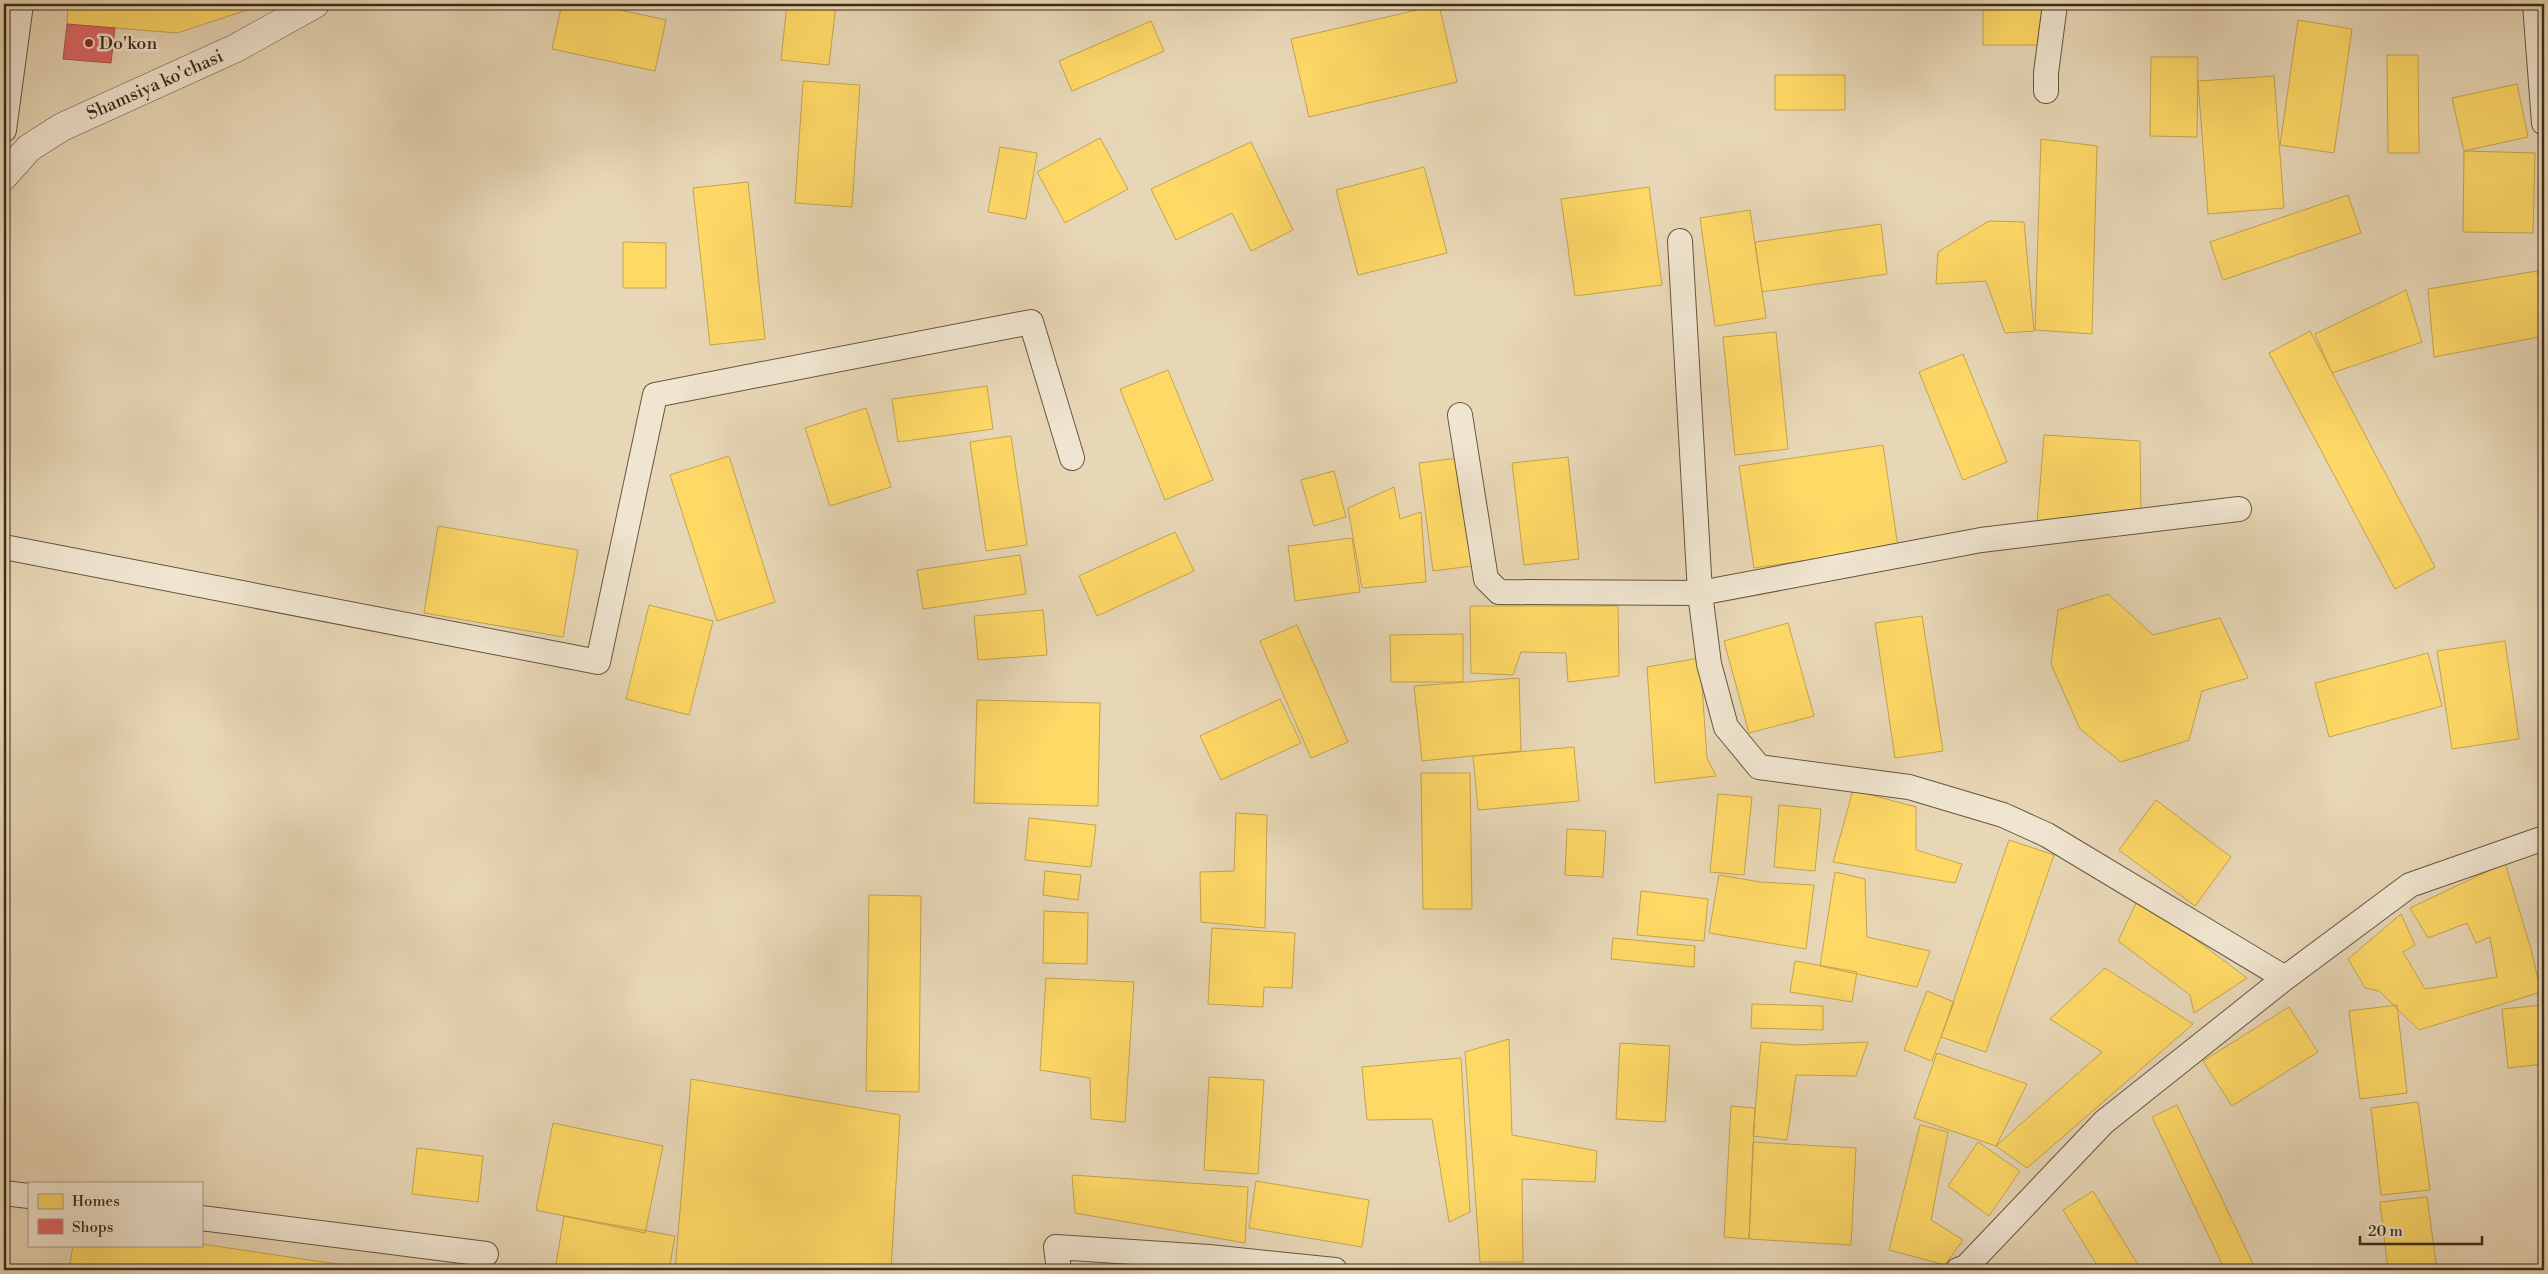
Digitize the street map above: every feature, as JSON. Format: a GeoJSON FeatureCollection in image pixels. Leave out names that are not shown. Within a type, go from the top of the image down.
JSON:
{"type":"FeatureCollection","features":[{"type":"Feature","properties":{"kind":"street","name":"Shamsiya ko'chasi"},"geometry":{"type":"LineString","coordinates":[[4,176],[29,148],[62,126],[236,48],[315,4]]}},
{"type":"Feature","properties":{"kind":"lane"},"geometry":{"type":"LineString","coordinates":[[4,130],[21,4]]}},
{"type":"Feature","properties":{"kind":"lane"},"geometry":{"type":"LineString","coordinates":[[2046,91],[2046,73],[2055,4]]}},
{"type":"Feature","properties":{"kind":"lane"},"geometry":{"type":"LineString","coordinates":[[2535,4],[2544,123]]}},
{"type":"Feature","properties":{"kind":"lane"},"geometry":{"type":"LineString","coordinates":[[4,137],[29,148]]}},
{"type":"Feature","properties":{"kind":"lane"},"geometry":{"type":"LineString","coordinates":[[1680,241],[1700,593],[1709,664],[1726,727],[1759,767],[1910,787],[2003,815],[2047,835],[2285,978]]}},
{"type":"Feature","properties":{"kind":"lane"},"geometry":{"type":"LineString","coordinates":[[4,547],[598,662],[655,395],[1031,322],[1072,458]]}},
{"type":"Feature","properties":{"kind":"lane"},"geometry":{"type":"LineString","coordinates":[[1460,415],[1486,579],[1499,592],[1700,593],[1981,540],[2239,510]]}},
{"type":"Feature","properties":{"kind":"lane"},"geometry":{"type":"LineString","coordinates":[[1958,1270],[1966,1266],[2104,1122],[2285,978],[2410,885],[2544,838]]}},
{"type":"Feature","properties":{"kind":"lane"},"geometry":{"type":"LineString","coordinates":[[4,1193],[28,1196]]}},
{"type":"Feature","properties":{"kind":"lane"},"geometry":{"type":"LineString","coordinates":[[202,1218],[486,1254]]}},
{"type":"Feature","properties":{"kind":"lane"},"geometry":{"type":"LineString","coordinates":[[1059,1270],[1056,1247],[1210,1257],[1335,1270]]}},
{"type":"Feature","properties":{"kind":"building: Homes"},"geometry":{"type":"Polygon","coordinates":[[[68,4],[266,4],[177,33],[67,24],[68,4]]]}},
{"type":"Feature","properties":{"kind":"building: Homes"},"geometry":{"type":"Polygon","coordinates":[[[562,4],[593,4],[666,20],[655,71],[552,49],[562,4]]]}},
{"type":"Feature","properties":{"kind":"building: Homes"},"geometry":{"type":"Polygon","coordinates":[[[787,4],[836,4],[829,65],[781,60],[787,4]]]}},
{"type":"Feature","properties":{"kind":"building: Homes"},"geometry":{"type":"Polygon","coordinates":[[[1983,4],[2042,4],[2042,45],[1983,45],[1983,4]]]}},
{"type":"Feature","properties":{"kind":"building: Homes"},"geometry":{"type":"Polygon","coordinates":[[[1439,5],[1457,82],[1309,117],[1291,39],[1439,5]]]}},
{"type":"Feature","properties":{"kind":"building: Homes"},"geometry":{"type":"Polygon","coordinates":[[[2298,20],[2352,29],[2334,153],[2280,145],[2298,20]]]}},
{"type":"Feature","properties":{"kind":"building: Homes"},"geometry":{"type":"Polygon","coordinates":[[[1151,21],[1164,51],[1072,91],[1059,61],[1151,21]]]}},
{"type":"Feature","properties":{"kind":"building: Homes"},"geometry":{"type":"Polygon","coordinates":[[[2387,55],[2418,55],[2419,153],[2388,153],[2387,55]]]}},
{"type":"Feature","properties":{"kind":"building: Homes"},"geometry":{"type":"Polygon","coordinates":[[[2151,57],[2198,57],[2197,137],[2150,136],[2151,57]]]}},
{"type":"Feature","properties":{"kind":"building: Homes"},"geometry":{"type":"Polygon","coordinates":[[[1775,75],[1845,75],[1845,110],[1775,110],[1775,75]]]}},
{"type":"Feature","properties":{"kind":"building: Homes"},"geometry":{"type":"Polygon","coordinates":[[[2274,76],[2284,208],[2208,214],[2198,81],[2274,76]]]}},
{"type":"Feature","properties":{"kind":"building: Homes"},"geometry":{"type":"Polygon","coordinates":[[[803,81],[860,85],[852,207],[795,203],[803,81]]]}},
{"type":"Feature","properties":{"kind":"building: Homes"},"geometry":{"type":"Polygon","coordinates":[[[2517,84],[2528,137],[2464,151],[2452,98],[2517,84]]]}},
{"type":"Feature","properties":{"kind":"building: Homes"},"geometry":{"type":"Polygon","coordinates":[[[1100,138],[1128,189],[1065,223],[1037,172],[1100,138]]]}},
{"type":"Feature","properties":{"kind":"building: Homes"},"geometry":{"type":"Polygon","coordinates":[[[2041,139],[2097,146],[2092,334],[2035,330],[2041,139]]]}},
{"type":"Feature","properties":{"kind":"building: Homes"},"geometry":{"type":"Polygon","coordinates":[[[1251,142],[1293,230],[1251,251],[1232,213],[1176,240],[1151,189],[1251,142]]]}},
{"type":"Feature","properties":{"kind":"building: Homes"},"geometry":{"type":"Polygon","coordinates":[[[1000,147],[1037,153],[1026,219],[988,212],[1000,147]]]}},
{"type":"Feature","properties":{"kind":"building: Homes"},"geometry":{"type":"Polygon","coordinates":[[[2464,151],[2535,153],[2533,233],[2463,232],[2464,151]]]}},
{"type":"Feature","properties":{"kind":"building: Homes"},"geometry":{"type":"Polygon","coordinates":[[[1424,167],[1447,253],[1358,275],[1336,190],[1424,167]]]}},
{"type":"Feature","properties":{"kind":"building: Homes"},"geometry":{"type":"Polygon","coordinates":[[[748,182],[765,339],[710,345],[693,188],[748,182]]]}},
{"type":"Feature","properties":{"kind":"building: Homes"},"geometry":{"type":"Polygon","coordinates":[[[1649,187],[1662,285],[1575,296],[1561,199],[1649,187]]]}},
{"type":"Feature","properties":{"kind":"building: Homes"},"geometry":{"type":"Polygon","coordinates":[[[2348,195],[2361,233],[2223,280],[2210,242],[2348,195]]]}},
{"type":"Feature","properties":{"kind":"building: Homes"},"geometry":{"type":"Polygon","coordinates":[[[1750,210],[1766,318],[1715,326],[1700,218],[1750,210]]]}},
{"type":"Feature","properties":{"kind":"building: Homes"},"geometry":{"type":"Polygon","coordinates":[[[1989,221],[2024,222],[2034,331],[2005,333],[1986,281],[1936,284],[1938,252],[1989,221]]]}},
{"type":"Feature","properties":{"kind":"building: Homes"},"geometry":{"type":"Polygon","coordinates":[[[1881,224],[1887,274],[1762,292],[1755,242],[1881,224]]]}},
{"type":"Feature","properties":{"kind":"building: Homes"},"geometry":{"type":"Polygon","coordinates":[[[623,242],[666,243],[666,288],[623,288],[623,242]]]}},
{"type":"Feature","properties":{"kind":"building: Homes"},"geometry":{"type":"Polygon","coordinates":[[[2537,271],[2544,300],[2544,336],[2434,357],[2428,289],[2537,271]]]}},
{"type":"Feature","properties":{"kind":"building: Homes"},"geometry":{"type":"Polygon","coordinates":[[[2406,290],[2422,342],[2332,373],[2315,334],[2406,290]]]}},
{"type":"Feature","properties":{"kind":"building: Homes"},"geometry":{"type":"Polygon","coordinates":[[[2310,331],[2435,567],[2395,589],[2269,353],[2310,331]]]}},
{"type":"Feature","properties":{"kind":"building: Homes"},"geometry":{"type":"Polygon","coordinates":[[[1776,332],[1788,449],[1735,455],[1723,337],[1776,332]]]}},
{"type":"Feature","properties":{"kind":"building: Homes"},"geometry":{"type":"Polygon","coordinates":[[[1963,354],[2007,462],[1963,480],[1919,372],[1963,354]]]}},
{"type":"Feature","properties":{"kind":"building: Homes"},"geometry":{"type":"Polygon","coordinates":[[[1168,370],[1213,480],[1165,500],[1120,389],[1168,370]]]}},
{"type":"Feature","properties":{"kind":"building: Homes"},"geometry":{"type":"Polygon","coordinates":[[[987,386],[993,429],[898,442],[892,399],[987,386]]]}},
{"type":"Feature","properties":{"kind":"building: Homes"},"geometry":{"type":"Polygon","coordinates":[[[866,408],[891,487],[830,506],[805,428],[866,408]]]}},
{"type":"Feature","properties":{"kind":"building: Homes"},"geometry":{"type":"Polygon","coordinates":[[[2044,435],[2140,441],[2141,515],[2037,524],[2044,435]]]}},
{"type":"Feature","properties":{"kind":"building: Homes"},"geometry":{"type":"Polygon","coordinates":[[[1011,436],[1027,545],[986,551],[970,442],[1011,436]]]}},
{"type":"Feature","properties":{"kind":"building: Homes"},"geometry":{"type":"Polygon","coordinates":[[[1883,445],[1898,547],[1754,568],[1739,466],[1883,445]]]}},
{"type":"Feature","properties":{"kind":"building: Homes"},"geometry":{"type":"Polygon","coordinates":[[[729,456],[775,602],[717,621],[670,475],[729,456]]]}},
{"type":"Feature","properties":{"kind":"building: Homes"},"geometry":{"type":"Polygon","coordinates":[[[1466,457],[1480,565],[1433,571],[1419,463],[1466,457]]]}},
{"type":"Feature","properties":{"kind":"building: Homes"},"geometry":{"type":"Polygon","coordinates":[[[1568,457],[1579,559],[1524,565],[1512,463],[1568,457]]]}},
{"type":"Feature","properties":{"kind":"building: Homes"},"geometry":{"type":"Polygon","coordinates":[[[1334,471],[1346,517],[1314,526],[1301,480],[1334,471]]]}},
{"type":"Feature","properties":{"kind":"building: Homes"},"geometry":{"type":"Polygon","coordinates":[[[1394,487],[1400,519],[1421,512],[1426,582],[1362,588],[1348,508],[1394,487]]]}},
{"type":"Feature","properties":{"kind":"building: Homes"},"geometry":{"type":"Polygon","coordinates":[[[438,526],[578,550],[563,637],[424,613],[438,526]]]}},
{"type":"Feature","properties":{"kind":"building: Homes"},"geometry":{"type":"Polygon","coordinates":[[[1175,532],[1194,571],[1097,616],[1079,576],[1175,532]]]}},
{"type":"Feature","properties":{"kind":"building: Homes"},"geometry":{"type":"Polygon","coordinates":[[[1352,538],[1360,592],[1295,601],[1288,546],[1352,538]]]}},
{"type":"Feature","properties":{"kind":"building: Homes"},"geometry":{"type":"Polygon","coordinates":[[[1020,555],[1026,594],[923,609],[917,570],[1020,555]]]}},
{"type":"Feature","properties":{"kind":"building: Homes"},"geometry":{"type":"Polygon","coordinates":[[[2108,594],[2153,635],[2220,618],[2248,678],[2202,691],[2189,740],[2121,762],[2080,729],[2051,664],[2058,610],[2108,594]]]}},
{"type":"Feature","properties":{"kind":"building: Homes"},"geometry":{"type":"Polygon","coordinates":[[[649,605],[713,621],[689,715],[626,699],[649,605]]]}},
{"type":"Feature","properties":{"kind":"building: Homes"},"geometry":{"type":"Polygon","coordinates":[[[1470,606],[1618,606],[1619,676],[1568,682],[1566,653],[1521,652],[1513,675],[1471,673],[1470,606]]]}},
{"type":"Feature","properties":{"kind":"building: Homes"},"geometry":{"type":"Polygon","coordinates":[[[1043,610],[1047,655],[978,660],[974,616],[1043,610]]]}},
{"type":"Feature","properties":{"kind":"building: Homes"},"geometry":{"type":"Polygon","coordinates":[[[1922,616],[1943,751],[1895,758],[1875,623],[1922,616]]]}},
{"type":"Feature","properties":{"kind":"building: Homes"},"geometry":{"type":"Polygon","coordinates":[[[1788,623],[1814,716],[1749,733],[1724,641],[1788,623]]]}},
{"type":"Feature","properties":{"kind":"building: Homes"},"geometry":{"type":"Polygon","coordinates":[[[1297,625],[1348,742],[1311,758],[1260,641],[1297,625]]]}},
{"type":"Feature","properties":{"kind":"building: Homes"},"geometry":{"type":"Polygon","coordinates":[[[1463,634],[1463,682],[1391,682],[1390,635],[1463,634]]]}},
{"type":"Feature","properties":{"kind":"building: Homes"},"geometry":{"type":"Polygon","coordinates":[[[2505,641],[2519,739],[2452,749],[2437,651],[2505,641]]]}},
{"type":"Feature","properties":{"kind":"building: Homes"},"geometry":{"type":"Polygon","coordinates":[[[2428,653],[2442,706],[2329,737],[2315,683],[2428,653]]]}},
{"type":"Feature","properties":{"kind":"building: Homes"},"geometry":{"type":"Polygon","coordinates":[[[1700,658],[1707,758],[1716,776],[1655,783],[1647,667],[1700,658]]]}},
{"type":"Feature","properties":{"kind":"building: Homes"},"geometry":{"type":"Polygon","coordinates":[[[1519,678],[1521,751],[1422,761],[1414,686],[1519,678]]]}},
{"type":"Feature","properties":{"kind":"building: Homes"},"geometry":{"type":"Polygon","coordinates":[[[1280,699],[1301,743],[1221,780],[1200,736],[1280,699]]]}},
{"type":"Feature","properties":{"kind":"building: Homes"},"geometry":{"type":"Polygon","coordinates":[[[977,700],[1100,703],[1098,806],[974,803],[977,700]]]}},
{"type":"Feature","properties":{"kind":"building: Homes"},"geometry":{"type":"Polygon","coordinates":[[[1574,747],[1579,801],[1478,810],[1473,756],[1574,747]]]}},
{"type":"Feature","properties":{"kind":"building: Homes"},"geometry":{"type":"Polygon","coordinates":[[[1421,773],[1470,773],[1472,909],[1423,909],[1421,773]]]}},
{"type":"Feature","properties":{"kind":"building: Homes"},"geometry":{"type":"Polygon","coordinates":[[[1853,790],[1916,807],[1916,850],[1962,864],[1955,883],[1833,862],[1853,790]]]}},
{"type":"Feature","properties":{"kind":"building: Homes"},"geometry":{"type":"Polygon","coordinates":[[[1718,794],[1752,797],[1744,875],[1710,872],[1718,794]]]}},
{"type":"Feature","properties":{"kind":"building: Homes"},"geometry":{"type":"Polygon","coordinates":[[[2156,800],[2231,857],[2195,906],[2119,850],[2156,800]]]}},
{"type":"Feature","properties":{"kind":"building: Homes"},"geometry":{"type":"Polygon","coordinates":[[[1779,805],[1821,809],[1815,871],[1774,867],[1779,805]]]}},
{"type":"Feature","properties":{"kind":"building: Homes"},"geometry":{"type":"Polygon","coordinates":[[[1236,813],[1267,815],[1265,928],[1201,922],[1200,872],[1234,871],[1236,813]]]}},
{"type":"Feature","properties":{"kind":"building: Homes"},"geometry":{"type":"Polygon","coordinates":[[[1029,818],[1096,825],[1091,867],[1025,860],[1029,818]]]}},
{"type":"Feature","properties":{"kind":"building: Homes"},"geometry":{"type":"Polygon","coordinates":[[[1567,829],[1606,831],[1603,877],[1565,875],[1567,829]]]}},
{"type":"Feature","properties":{"kind":"building: Homes"},"geometry":{"type":"Polygon","coordinates":[[[2009,840],[2054,855],[1986,1052],[1941,1037],[2009,840]]]}},
{"type":"Feature","properties":{"kind":"building: Homes"},"geometry":{"type":"Polygon","coordinates":[[[2505,863],[2531,949],[2541,992],[2419,1030],[2379,991],[2365,988],[2348,959],[2401,914],[2415,945],[2403,952],[2425,989],[2497,977],[2490,937],[2476,943],[2467,923],[2428,938],[2410,908],[2505,863]]]}},
{"type":"Feature","properties":{"kind":"building: Homes"},"geometry":{"type":"Polygon","coordinates":[[[1045,871],[1081,875],[1078,900],[1043,895],[1045,871]]]}},
{"type":"Feature","properties":{"kind":"building: Homes"},"geometry":{"type":"Polygon","coordinates":[[[1835,872],[1865,879],[1867,937],[1930,951],[1917,987],[1820,966],[1835,872]]]}},
{"type":"Feature","properties":{"kind":"building: Homes"},"geometry":{"type":"Polygon","coordinates":[[[1719,875],[1760,882],[1814,885],[1806,949],[1709,933],[1719,875]]]}},
{"type":"Feature","properties":{"kind":"building: Homes"},"geometry":{"type":"Polygon","coordinates":[[[1641,891],[1708,899],[1704,941],[1637,935],[1641,891]]]}},
{"type":"Feature","properties":{"kind":"building: Homes"},"geometry":{"type":"Polygon","coordinates":[[[869,895],[921,896],[919,1092],[866,1091],[869,895]]]}},
{"type":"Feature","properties":{"kind":"building: Homes"},"geometry":{"type":"Polygon","coordinates":[[[2139,897],[2247,978],[2194,1013],[2190,995],[2118,941],[2139,897]]]}},
{"type":"Feature","properties":{"kind":"building: Homes"},"geometry":{"type":"Polygon","coordinates":[[[1044,911],[1088,913],[1087,964],[1043,963],[1044,911]]]}},
{"type":"Feature","properties":{"kind":"building: Homes"},"geometry":{"type":"Polygon","coordinates":[[[1212,928],[1295,933],[1292,988],[1264,987],[1263,1007],[1208,1004],[1212,928]]]}},
{"type":"Feature","properties":{"kind":"building: Homes"},"geometry":{"type":"Polygon","coordinates":[[[1613,938],[1695,946],[1694,967],[1611,959],[1613,938]]]}},
{"type":"Feature","properties":{"kind":"building: Homes"},"geometry":{"type":"Polygon","coordinates":[[[1795,961],[1857,972],[1852,1002],[1790,992],[1795,961]]]}},
{"type":"Feature","properties":{"kind":"building: Homes"},"geometry":{"type":"Polygon","coordinates":[[[2105,968],[2193,1024],[2027,1168],[1996,1146],[2102,1052],[2050,1019],[2105,968]]]}},
{"type":"Feature","properties":{"kind":"building: Homes"},"geometry":{"type":"Polygon","coordinates":[[[1046,978],[1134,982],[1125,1122],[1091,1119],[1090,1078],[1040,1070],[1046,978]]]}},
{"type":"Feature","properties":{"kind":"building: Homes"},"geometry":{"type":"Polygon","coordinates":[[[1927,991],[1954,1002],[1932,1061],[1904,1050],[1927,991]]]}},
{"type":"Feature","properties":{"kind":"building: Homes"},"geometry":{"type":"Polygon","coordinates":[[[1752,1004],[1823,1006],[1823,1030],[1751,1028],[1752,1004]]]}},
{"type":"Feature","properties":{"kind":"building: Homes"},"geometry":{"type":"Polygon","coordinates":[[[2397,1005],[2407,1093],[2360,1099],[2349,1011],[2397,1005]]]}},
{"type":"Feature","properties":{"kind":"building: Homes"},"geometry":{"type":"Polygon","coordinates":[[[2544,1005],[2544,1064],[2508,1068],[2502,1009],[2544,1005]]]}},
{"type":"Feature","properties":{"kind":"building: Homes"},"geometry":{"type":"Polygon","coordinates":[[[2289,1007],[2318,1052],[2232,1106],[2203,1061],[2289,1007]]]}},
{"type":"Feature","properties":{"kind":"building: Homes"},"geometry":{"type":"Polygon","coordinates":[[[1509,1039],[1512,1135],[1597,1151],[1595,1182],[1522,1179],[1523,1262],[1480,1262],[1465,1052],[1509,1039]]]}},
{"type":"Feature","properties":{"kind":"building: Homes"},"geometry":{"type":"Polygon","coordinates":[[[1761,1042],[1796,1045],[1868,1042],[1856,1076],[1796,1075],[1787,1140],[1753,1136],[1761,1042]]]}},
{"type":"Feature","properties":{"kind":"building: Homes"},"geometry":{"type":"Polygon","coordinates":[[[1620,1043],[1670,1046],[1665,1122],[1616,1119],[1620,1043]]]}},
{"type":"Feature","properties":{"kind":"building: Homes"},"geometry":{"type":"Polygon","coordinates":[[[1937,1053],[2027,1084],[1996,1146],[1914,1118],[1937,1053]]]}},
{"type":"Feature","properties":{"kind":"building: Homes"},"geometry":{"type":"Polygon","coordinates":[[[1461,1058],[1470,1212],[1449,1222],[1432,1119],[1367,1120],[1362,1067],[1461,1058]]]}},
{"type":"Feature","properties":{"kind":"building: Homes"},"geometry":{"type":"Polygon","coordinates":[[[1209,1077],[1264,1080],[1258,1174],[1204,1170],[1209,1077]]]}},
{"type":"Feature","properties":{"kind":"building: Homes"},"geometry":{"type":"Polygon","coordinates":[[[691,1079],[900,1115],[891,1270],[675,1270],[691,1079]]]}},
{"type":"Feature","properties":{"kind":"building: Homes"},"geometry":{"type":"Polygon","coordinates":[[[2418,1102],[2430,1190],[2381,1195],[2371,1108],[2418,1102]]]}},
{"type":"Feature","properties":{"kind":"building: Homes"},"geometry":{"type":"Polygon","coordinates":[[[2177,1105],[2256,1270],[2225,1270],[2152,1117],[2177,1105]]]}},
{"type":"Feature","properties":{"kind":"building: Homes"},"geometry":{"type":"Polygon","coordinates":[[[1731,1106],[1755,1108],[1749,1239],[1724,1237],[1731,1106]]]}},
{"type":"Feature","properties":{"kind":"building: Homes"},"geometry":{"type":"Polygon","coordinates":[[[553,1123],[663,1146],[645,1233],[536,1210],[553,1123]]]}},
{"type":"Feature","properties":{"kind":"building: Homes"},"geometry":{"type":"Polygon","coordinates":[[[1920,1125],[1948,1132],[1931,1220],[1963,1240],[1945,1265],[1889,1250],[1920,1125]]]}},
{"type":"Feature","properties":{"kind":"building: Homes"},"geometry":{"type":"Polygon","coordinates":[[[1753,1142],[1856,1148],[1851,1245],[1749,1239],[1753,1142]]]}},
{"type":"Feature","properties":{"kind":"building: Homes"},"geometry":{"type":"Polygon","coordinates":[[[1978,1142],[2020,1171],[1989,1216],[1948,1186],[1978,1142]]]}},
{"type":"Feature","properties":{"kind":"building: Homes"},"geometry":{"type":"Polygon","coordinates":[[[417,1148],[483,1156],[478,1202],[412,1194],[417,1148]]]}},
{"type":"Feature","properties":{"kind":"building: Homes"},"geometry":{"type":"Polygon","coordinates":[[[1072,1175],[1248,1187],[1245,1243],[1075,1213],[1072,1175]]]}},
{"type":"Feature","properties":{"kind":"building: Homes"},"geometry":{"type":"Polygon","coordinates":[[[1256,1181],[1369,1200],[1362,1247],[1249,1228],[1256,1181]]]}},
{"type":"Feature","properties":{"kind":"building: Homes"},"geometry":{"type":"Polygon","coordinates":[[[2093,1191],[2141,1270],[2100,1270],[2063,1210],[2093,1191]]]}},
{"type":"Feature","properties":{"kind":"building: Homes"},"geometry":{"type":"Polygon","coordinates":[[[2427,1197],[2437,1270],[2388,1270],[2380,1202],[2427,1197]]]}},
{"type":"Feature","properties":{"kind":"building: Homes"},"geometry":{"type":"Polygon","coordinates":[[[564,1216],[675,1236],[669,1270],[555,1270],[564,1216]]]}},
{"type":"Feature","properties":{"kind":"building: Homes"},"geometry":{"type":"Polygon","coordinates":[[[202,1244],[378,1270],[69,1270],[73,1246],[202,1246],[202,1244]]]}},
{"type":"Feature","properties":{"kind":"building: Shops","name":"Do'kon"},"geometry":{"type":"Polygon","coordinates":[[[67,24],[115,28],[111,63],[63,59],[67,24]]]}},
{"type":"Feature","properties":{"kind":"place","name":"Do'kon"},"geometry":{"type":"Point","coordinates":[89,43]}}]}
